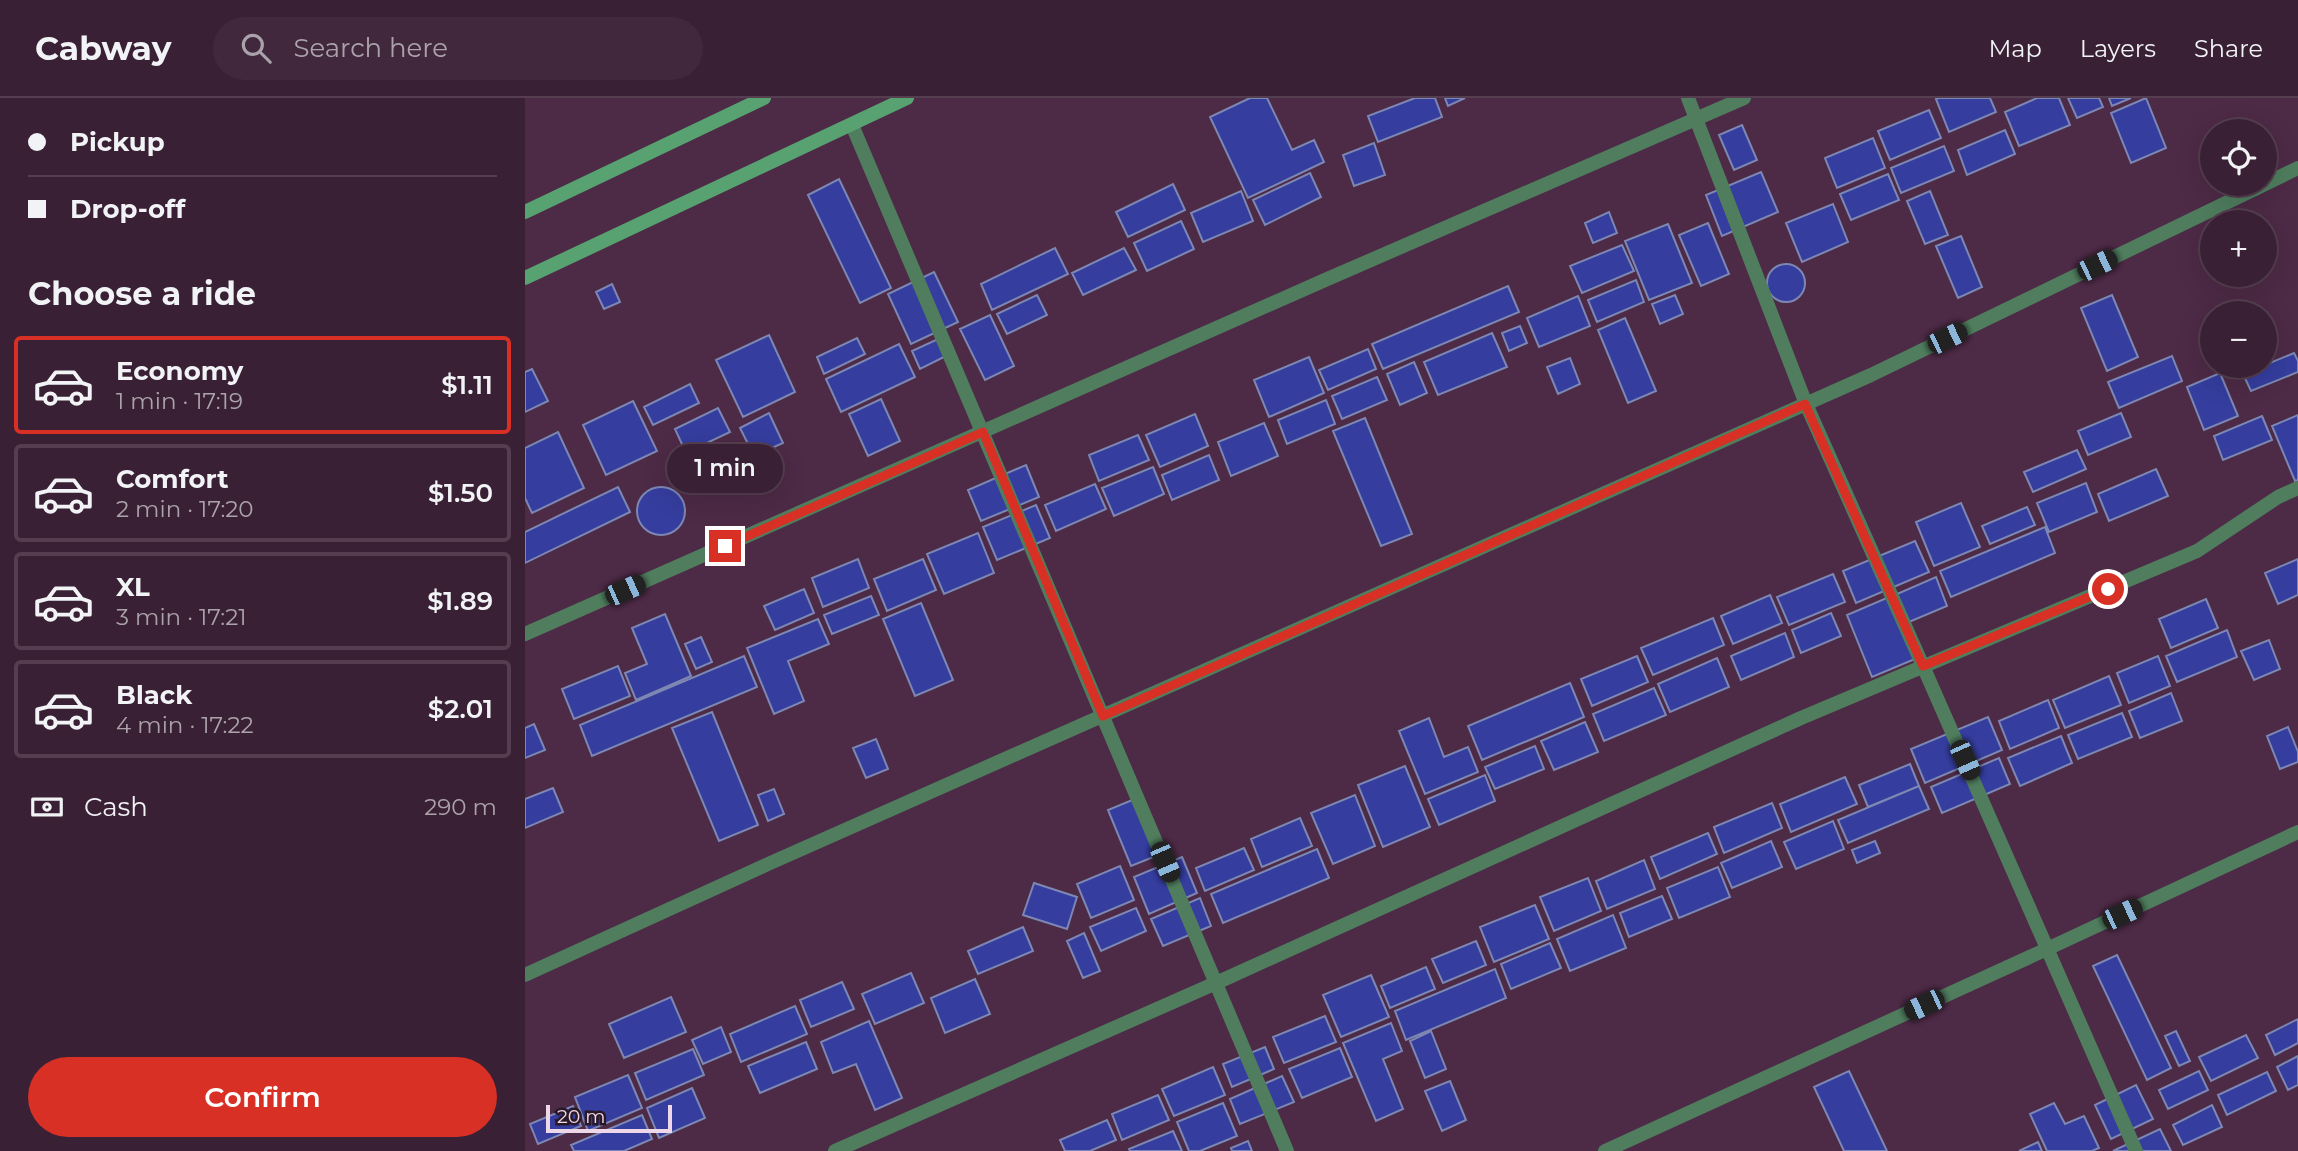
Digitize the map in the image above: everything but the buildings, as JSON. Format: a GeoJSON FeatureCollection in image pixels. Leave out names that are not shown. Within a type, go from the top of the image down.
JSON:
{"type":"FeatureCollection","features":[{"type":"Feature","properties":{"kind":"street"},"geometry":{"type":"LineString","coordinates":[[525,212],[764,98]]}},
{"type":"Feature","properties":{"kind":"street"},"geometry":{"type":"LineString","coordinates":[[525,278],[907,98]]}},
{"type":"Feature","properties":{"kind":"street"},"geometry":{"type":"LineString","coordinates":[[1688,98],[1805,404],[2136,1151]]}},
{"type":"Feature","properties":{"kind":"street"},"geometry":{"type":"LineString","coordinates":[[525,634],[1338,274],[1744,98]]}},
{"type":"Feature","properties":{"kind":"street"},"geometry":{"type":"LineString","coordinates":[[852,125],[1287,1151]]}},
{"type":"Feature","properties":{"kind":"street"},"geometry":{"type":"LineString","coordinates":[[525,975],[1884,369],[2298,168]]}},
{"type":"Feature","properties":{"kind":"street"},"geometry":{"type":"LineString","coordinates":[[835,1151],[1216,983],[1801,718],[2197,551],[2278,498],[2298,488]]}},
{"type":"Feature","properties":{"kind":"street"},"geometry":{"type":"LineString","coordinates":[[1605,1151],[2298,832]]}},
{"type":"Feature","properties":{"kind":"route"},"geometry":{"type":"LineString","coordinates":[[725,546],[983,432],[1103,716],[1805,404],[1923,666],[2108,589]]}}]}
